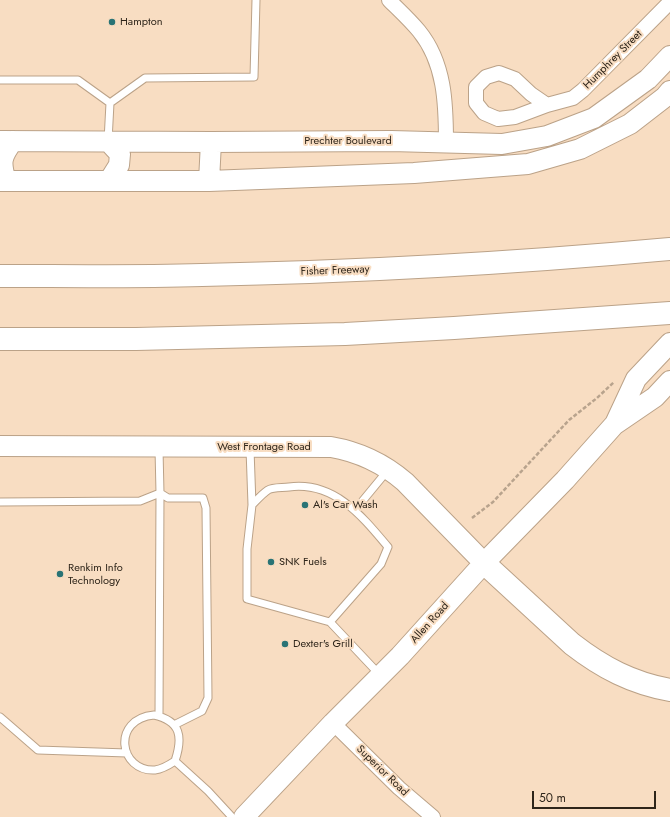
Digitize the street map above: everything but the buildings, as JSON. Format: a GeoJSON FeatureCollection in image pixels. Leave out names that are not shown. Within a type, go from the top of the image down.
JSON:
{"type":"FeatureCollection","features":[{"type":"Feature","properties":{"kind":"highway","name":"Fisher Freeway"},"geometry":{"type":"LineString","coordinates":[[0,276],[201,275],[348,271],[588,257],[670,249]]}},
{"type":"Feature","properties":{"kind":"highway"},"geometry":{"type":"LineString","coordinates":[[0,339],[136,339],[345,334],[670,313]]}},
{"type":"Feature","properties":{"kind":"highway"},"geometry":{"type":"LineString","coordinates":[[484,563],[572,644],[587,655],[612,671],[639,683],[670,690]]}},
{"type":"Feature","properties":{"kind":"main road","name":"Prechter Boulevard"},"geometry":{"type":"LineString","coordinates":[[6,141],[391,141],[502,144],[547,136],[594,118],[648,79],[670,56]]}},
{"type":"Feature","properties":{"kind":"main road"},"geometry":{"type":"LineString","coordinates":[[6,141],[1,157],[0,169],[3,181],[209,181],[414,173],[528,164],[580,149],[624,127],[648,110],[670,91]]}},
{"type":"Feature","properties":{"kind":"main road"},"geometry":{"type":"LineString","coordinates":[[108,142],[120,154],[119,165],[109,181]]}},
{"type":"Feature","properties":{"kind":"main road"},"geometry":{"type":"LineString","coordinates":[[209,181],[211,142]]}},
{"type":"Feature","properties":{"kind":"main road","name":"Allen Road"},"geometry":{"type":"LineString","coordinates":[[614,425],[636,379],[670,343]]}},
{"type":"Feature","properties":{"kind":"main road","name":"Allen Road"},"geometry":{"type":"LineString","coordinates":[[244,817],[400,656],[484,563],[565,480],[614,425],[655,397],[670,381]]}},
{"type":"Feature","properties":{"kind":"main road","name":"West Frontage Road"},"geometry":{"type":"LineString","coordinates":[[0,446],[331,447],[345,450],[364,456],[389,469],[406,482],[484,563]]}},
{"type":"Feature","properties":{"kind":"street"},"geometry":{"type":"LineString","coordinates":[[389,0],[419,31],[428,44],[437,62],[444,94],[446,143]]}},
{"type":"Feature","properties":{"kind":"street","name":"Humphrey Street"},"geometry":{"type":"LineString","coordinates":[[547,105],[531,94],[515,79],[499,74],[486,77],[476,87],[476,103],[484,113],[498,119],[515,117],[547,105],[573,98],[583,90],[670,2]]}},
{"type":"Feature","properties":{"kind":"street","name":"Superior Road"},"geometry":{"type":"LineString","coordinates":[[333,724],[399,788],[433,817]]}},
{"type":"Feature","properties":{"kind":"lane"},"geometry":{"type":"LineString","coordinates":[[110,103],[144,78],[254,77],[256,0]]}},
{"type":"Feature","properties":{"kind":"lane"},"geometry":{"type":"LineString","coordinates":[[0,80],[78,80],[110,103]]}},
{"type":"Feature","properties":{"kind":"lane"},"geometry":{"type":"LineString","coordinates":[[108,142],[110,103]]}},
{"type":"Feature","properties":{"kind":"lane"},"geometry":{"type":"LineString","coordinates":[[159,446],[159,716]]}},
{"type":"Feature","properties":{"kind":"lane"},"geometry":{"type":"LineString","coordinates":[[250,447],[252,504],[247,549],[247,599],[330,622],[381,676]]}},
{"type":"Feature","properties":{"kind":"lane"},"geometry":{"type":"LineString","coordinates":[[355,510],[389,469]]}},
{"type":"Feature","properties":{"kind":"lane"},"geometry":{"type":"LineString","coordinates":[[252,504],[269,490],[302,485],[328,492],[355,510],[388,547],[381,564],[330,622]]}},
{"type":"Feature","properties":{"kind":"lane"},"geometry":{"type":"LineString","coordinates":[[0,502],[140,501],[160,493]]}},
{"type":"Feature","properties":{"kind":"lane"},"geometry":{"type":"LineString","coordinates":[[160,493],[168,498],[203,498],[206,508],[208,698],[202,711],[174,726]]}},
{"type":"Feature","properties":{"kind":"lane"},"geometry":{"type":"LineString","coordinates":[[154,715],[171,722],[174,726],[180,737],[180,746],[175,761],[156,770],[147,770],[139,767],[132,761],[127,753],[125,744],[126,735],[130,726],[136,720],[145,716],[154,715]]}},
{"type":"Feature","properties":{"kind":"lane"},"geometry":{"type":"LineString","coordinates":[[0,717],[38,750],[127,753]]}},
{"type":"Feature","properties":{"kind":"lane"},"geometry":{"type":"LineString","coordinates":[[175,761],[232,817]]}},
{"type":"Feature","properties":{"kind":"path"},"geometry":{"type":"LineString","coordinates":[[472,518],[493,502],[569,420],[597,398],[617,378]]}},
{"type":"Feature","properties":{"kind":"place","name":"Hampton"},"geometry":{"type":"Point","coordinates":[112,22]}},
{"type":"Feature","properties":{"kind":"place","name":"Al's Car Wash"},"geometry":{"type":"Point","coordinates":[305,505]}},
{"type":"Feature","properties":{"kind":"place","name":"SNK Fuels"},"geometry":{"type":"Point","coordinates":[271,562]}},
{"type":"Feature","properties":{"kind":"place","name":"Renkim Info Technology"},"geometry":{"type":"Point","coordinates":[60,574]}},
{"type":"Feature","properties":{"kind":"place","name":"Dexter's Grill"},"geometry":{"type":"Point","coordinates":[285,644]}}]}
